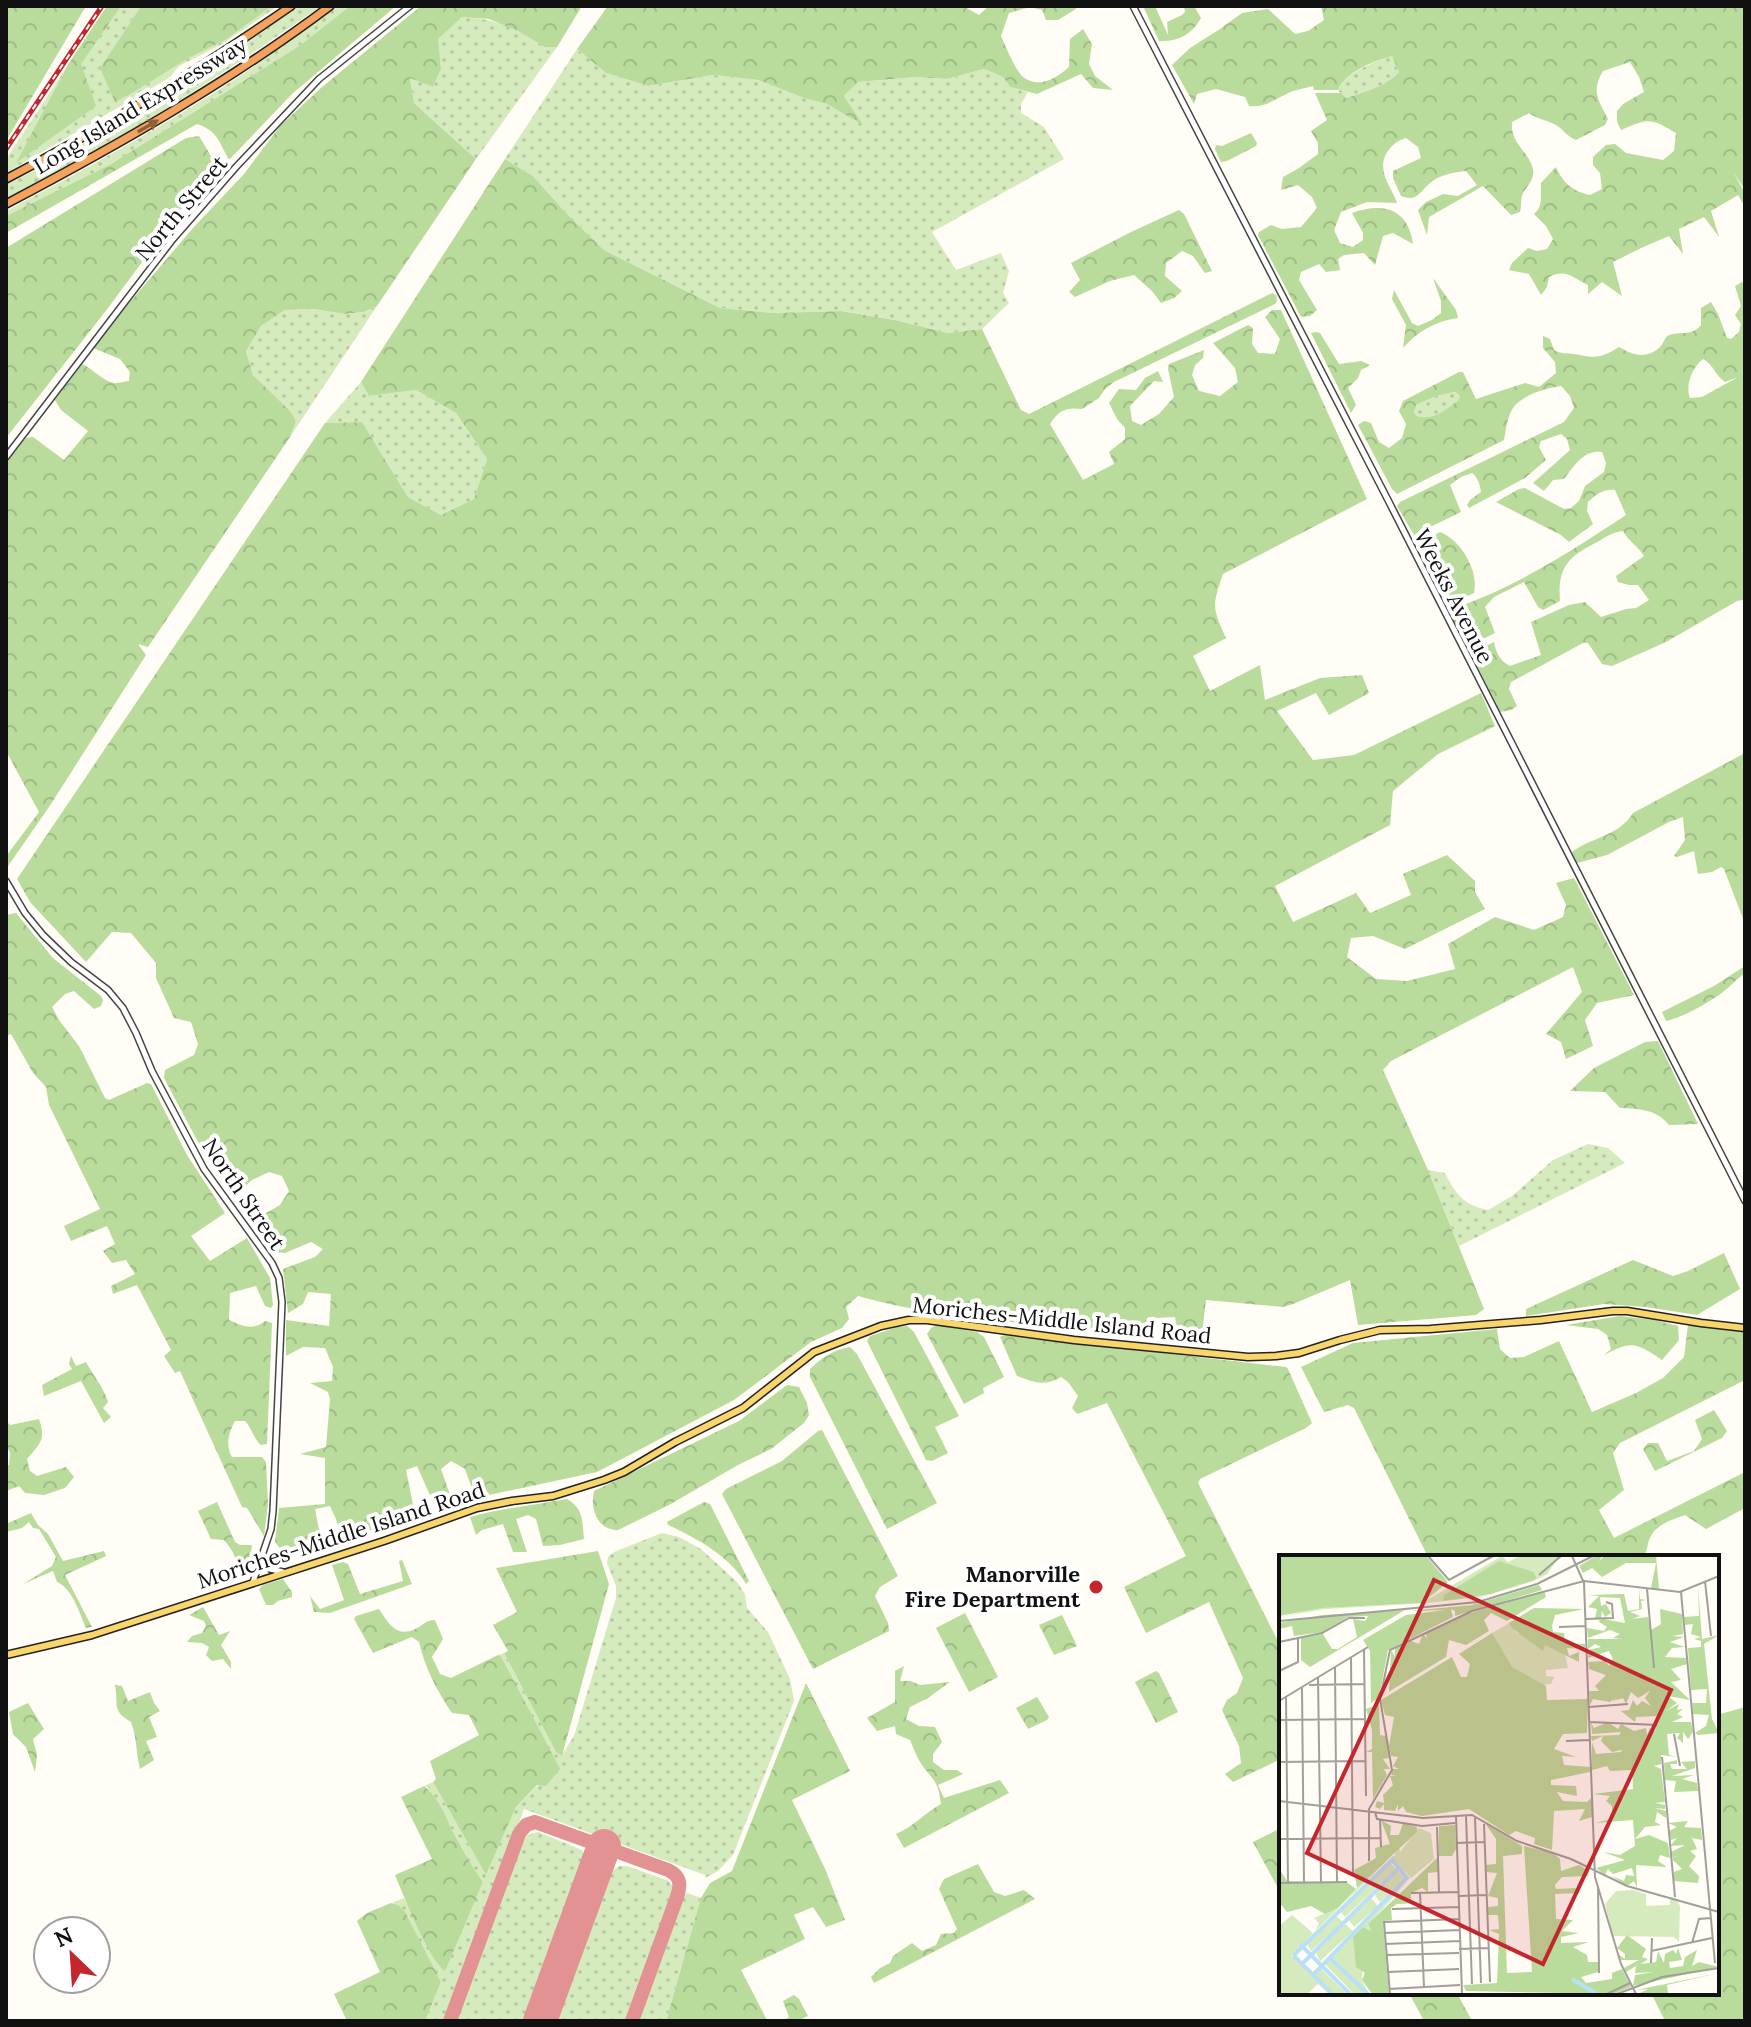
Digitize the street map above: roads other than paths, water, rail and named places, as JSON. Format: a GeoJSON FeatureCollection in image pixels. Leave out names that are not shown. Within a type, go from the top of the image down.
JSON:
{"type":"FeatureCollection","features":[{"type":"Feature","properties":{"kind":"highway","name":"Long Island Expressway"},"geometry":{"type":"LineString","coordinates":[[6,179],[142,104],[291,6]]}},
{"type":"Feature","properties":{"kind":"highway","name":"Long Island Expressway"},"geometry":{"type":"LineString","coordinates":[[6,204],[153,123],[330,6]]}},
{"type":"Feature","properties":{"kind":"main road","name":"Moriches-Middle Island Road"},"geometry":{"type":"LineString","coordinates":[[6,1655],[92,1635],[477,1508],[553,1496],[604,1480],[743,1408],[814,1352],[896,1322],[927,1320],[1074,1340],[1248,1357],[1299,1353],[1380,1330],[1541,1320],[1613,1311],[1745,1328]]}},
{"type":"Feature","properties":{"kind":"street","name":"North Street"},"geometry":{"type":"LineString","coordinates":[[6,457],[173,239],[226,179],[319,79],[410,6]]}},
{"type":"Feature","properties":{"kind":"street","name":"Weeks Avenue"},"geometry":{"type":"LineString","coordinates":[[1133,6],[1745,1201]]}},
{"type":"Feature","properties":{"kind":"street","name":"North Street"},"geometry":{"type":"LineString","coordinates":[[6,881],[25,913],[43,935],[71,962],[108,990],[123,1008],[152,1071],[204,1169],[268,1256],[279,1278],[282,1302],[273,1511],[264,1555],[253,1582]]}},
{"type":"Feature","properties":{"kind":"street"},"geometry":{"type":"LineString","coordinates":[[264,1555],[270,1569],[283,1572]]}},
{"type":"Feature","properties":{"kind":"railway"},"geometry":{"type":"LineString","coordinates":[[6,149],[102,6]]}},
{"type":"Feature","properties":{"kind":"place","name":"Manorville Fire Department"},"geometry":{"type":"Point","coordinates":[1096,1587]}}]}
